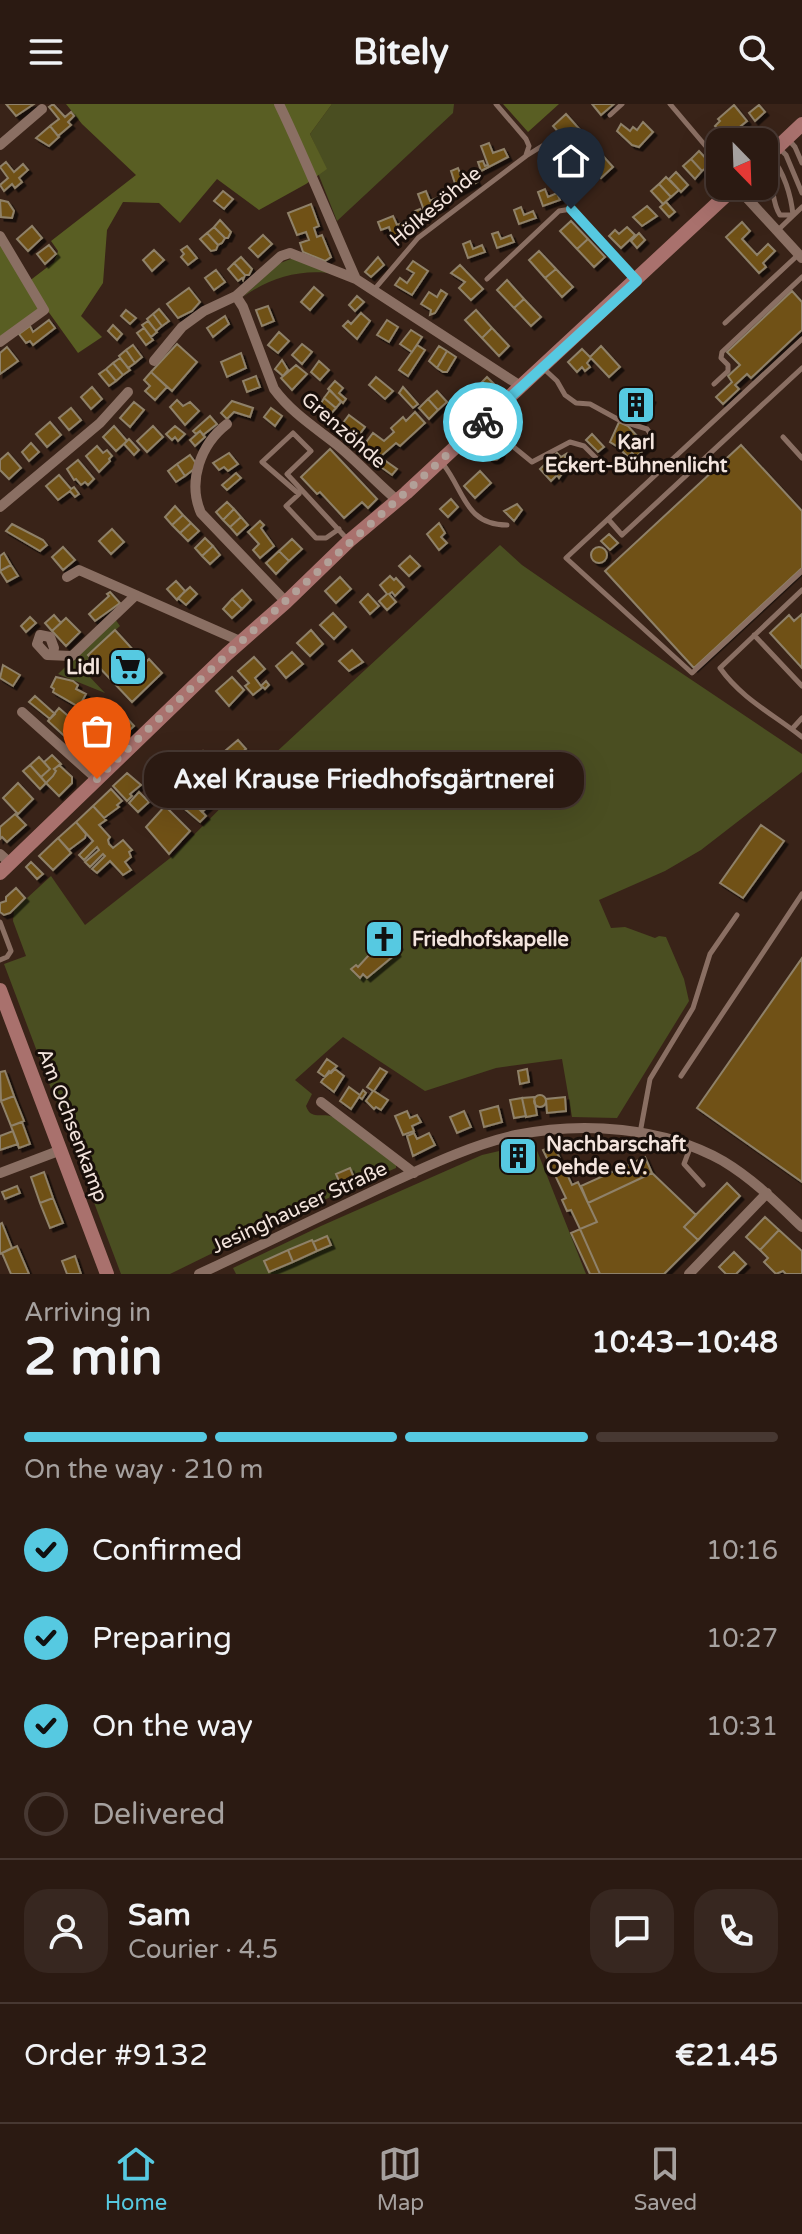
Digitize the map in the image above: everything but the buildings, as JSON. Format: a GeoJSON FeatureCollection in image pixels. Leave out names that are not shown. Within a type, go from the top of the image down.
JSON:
{"type":"FeatureCollection","features":[{"type":"Feature","properties":{"kind":"main road"},"geometry":{"type":"LineString","coordinates":[[778,148],[801,128]]}},
{"type":"Feature","properties":{"kind":"main road"},"geometry":{"type":"LineString","coordinates":[[3,863],[97,779],[240,641],[286,602],[344,535],[402,497],[721,200]]}},
{"type":"Feature","properties":{"kind":"main road","name":"Am Ochsenkamp"},"geometry":{"type":"LineString","coordinates":[[0,990],[107,1274]]}},
{"type":"Feature","properties":{"kind":"street"},"geometry":{"type":"LineString","coordinates":[[279,104],[315,178],[326,212],[356,279]]}},
{"type":"Feature","properties":{"kind":"street"},"geometry":{"type":"LineString","coordinates":[[0,145],[42,109]]}},
{"type":"Feature","properties":{"kind":"street"},"geometry":{"type":"LineString","coordinates":[[749,200],[800,256]]}},
{"type":"Feature","properties":{"kind":"street"},"geometry":{"type":"LineString","coordinates":[[0,236],[44,310],[0,342]]}},
{"type":"Feature","properties":{"kind":"street"},"geometry":{"type":"LineString","coordinates":[[154,361],[182,327],[204,311],[236,296],[281,256],[290,253],[356,279],[522,387]]}},
{"type":"Feature","properties":{"kind":"street","name":"Grenzöhde"},"geometry":{"type":"LineString","coordinates":[[236,296],[274,389],[281,399],[402,497]]}},
{"type":"Feature","properties":{"kind":"street"},"geometry":{"type":"LineString","coordinates":[[0,507],[100,423],[128,392]]}},
{"type":"Feature","properties":{"kind":"street"},"geometry":{"type":"LineString","coordinates":[[227,424],[213,435],[203,453],[195,482],[196,501],[201,513],[286,602]]}},
{"type":"Feature","properties":{"kind":"street"},"geometry":{"type":"LineString","coordinates":[[67,577],[79,570],[240,641]]}},
{"type":"Feature","properties":{"kind":"street"},"geometry":{"type":"LineString","coordinates":[[53,653],[66,658],[72,656],[136,595]]}},
{"type":"Feature","properties":{"kind":"street"},"geometry":{"type":"LineString","coordinates":[[22,712],[97,779]]}},
{"type":"Feature","properties":{"kind":"street","name":"Jesinghauser Straße"},"geometry":{"type":"LineString","coordinates":[[321,1102],[414,1173]]}},
{"type":"Feature","properties":{"kind":"street","name":"Jesinghauser Straße"},"geometry":{"type":"LineString","coordinates":[[199,1274],[414,1173],[512,1136],[570,1128],[613,1129],[640,1134],[690,1147],[721,1160],[767,1193],[802,1227]]}},
{"type":"Feature","properties":{"kind":"street"},"geometry":{"type":"LineString","coordinates":[[0,1173],[61,1150]]}},
{"type":"Feature","properties":{"kind":"street"},"geometry":{"type":"LineString","coordinates":[[689,1274],[767,1193]]}},
{"type":"Feature","properties":{"kind":"lane"},"geometry":{"type":"LineString","coordinates":[[496,104],[526,139],[529,146],[526,156]]}},
{"type":"Feature","properties":{"kind":"lane"},"geometry":{"type":"LineString","coordinates":[[610,115],[622,104]]}},
{"type":"Feature","properties":{"kind":"lane"},"geometry":{"type":"LineString","coordinates":[[670,104],[706,146]]}},
{"type":"Feature","properties":{"kind":"lane","name":"Hölkesöhde"},"geometry":{"type":"LineString","coordinates":[[372,291],[418,238],[526,156],[555,138]]}},
{"type":"Feature","properties":{"kind":"lane"},"geometry":{"type":"LineString","coordinates":[[778,151],[795,147],[802,163]]}},
{"type":"Feature","properties":{"kind":"lane"},"geometry":{"type":"LineString","coordinates":[[778,154],[786,155],[802,193]]}},
{"type":"Feature","properties":{"kind":"lane"},"geometry":{"type":"LineString","coordinates":[[778,166],[792,200],[793,215]]}},
{"type":"Feature","properties":{"kind":"lane"},"geometry":{"type":"LineString","coordinates":[[775,200],[780,215],[793,215]]}},
{"type":"Feature","properties":{"kind":"lane"},"geometry":{"type":"LineString","coordinates":[[777,231],[802,207]]}},
{"type":"Feature","properties":{"kind":"lane"},"geometry":{"type":"LineString","coordinates":[[487,279],[559,211],[571,209],[637,281]]}},
{"type":"Feature","properties":{"kind":"lane"},"geometry":{"type":"LineString","coordinates":[[725,323],[800,256]]}},
{"type":"Feature","properties":{"kind":"lane"},"geometry":{"type":"LineString","coordinates":[[714,384],[728,371],[728,365],[721,358],[722,352],[802,277]]}},
{"type":"Feature","properties":{"kind":"lane"},"geometry":{"type":"LineString","coordinates":[[802,339],[566,558],[692,673],[802,571]]}},
{"type":"Feature","properties":{"kind":"lane"},"geometry":{"type":"LineString","coordinates":[[542,368],[576,403],[590,404],[621,421],[647,429],[652,436],[650,441]]}},
{"type":"Feature","properties":{"kind":"lane"},"geometry":{"type":"LineString","coordinates":[[608,519],[622,535],[802,368]]}},
{"type":"Feature","properties":{"kind":"lane"},"geometry":{"type":"LineString","coordinates":[[474,430],[482,437],[510,444],[532,462],[570,442],[584,446],[602,464]]}},
{"type":"Feature","properties":{"kind":"lane"},"geometry":{"type":"LineString","coordinates":[[301,492],[262,462],[293,433],[311,451],[287,474],[344,535]]}},
{"type":"Feature","properties":{"kind":"lane"},"geometry":{"type":"LineString","coordinates":[[783,437],[802,458]]}},
{"type":"Feature","properties":{"kind":"lane"},"geometry":{"type":"LineString","coordinates":[[440,462],[469,509],[495,525],[507,525]]}},
{"type":"Feature","properties":{"kind":"lane"},"geometry":{"type":"LineString","coordinates":[[301,492],[286,506],[316,538],[344,535]]}},
{"type":"Feature","properties":{"kind":"lane"},"geometry":{"type":"LineString","coordinates":[[801,591],[720,668],[750,700],[802,737]]}},
{"type":"Feature","properties":{"kind":"lane"},"geometry":{"type":"LineString","coordinates":[[754,635],[802,685]]}},
{"type":"Feature","properties":{"kind":"lane"},"geometry":{"type":"LineString","coordinates":[[792,729],[802,718]]}},
{"type":"Feature","properties":{"kind":"lane"},"geometry":{"type":"LineString","coordinates":[[681,1076],[802,894]]}},
{"type":"Feature","properties":{"kind":"lane"},"geometry":{"type":"LineString","coordinates":[[640,1134],[650,1079],[693,1008],[710,954],[737,915]]}},
{"type":"Feature","properties":{"kind":"lane"},"geometry":{"type":"LineString","coordinates":[[0,922],[11,951],[0,960]]}},
{"type":"Feature","properties":{"kind":"lane"},"geometry":{"type":"LineString","coordinates":[[690,1147],[684,1164],[703,1185]]}},
{"type":"Feature","properties":{"kind":"green space"},"geometry":{"type":"Polygon","coordinates":[[[66,104],[332,104],[310,134],[327,169],[259,210],[217,179],[180,223],[159,203],[123,202],[107,230],[103,283],[81,316],[102,337],[78,353],[45,307],[0,340],[0,241],[28,282],[54,262],[58,251],[51,241],[136,175],[82,124],[66,104]]]}},
{"type":"Feature","properties":{"kind":"green space"},"geometry":{"type":"Polygon","coordinates":[[[332,104],[454,104],[453,113],[337,221],[318,173],[326,169],[310,134],[332,104]]]}},
{"type":"Feature","properties":{"kind":"green space"},"geometry":{"type":"Polygon","coordinates":[[[503,104],[559,104],[528,132],[503,104]]]}},
{"type":"Feature","properties":{"kind":"green space"},"geometry":{"type":"Polygon","coordinates":[[[293,258],[336,274],[299,273],[264,284],[243,297],[278,264],[293,258]]]}},
{"type":"Feature","properties":{"kind":"green space"},"geometry":{"type":"Polygon","coordinates":[[[500,545],[522,565],[574,601],[802,754],[802,772],[701,850],[665,871],[599,900],[611,928],[625,927],[655,938],[666,937],[684,979],[689,1001],[617,1118],[572,1117],[562,1059],[496,1068],[425,1091],[343,1037],[295,1080],[312,1094],[306,1106],[308,1111],[340,1121],[396,1168],[290,1215],[170,1274],[121,1274],[4,964],[26,956],[13,921],[14,910],[51,876],[85,925],[174,855],[271,757],[500,545]]]}},
{"type":"Feature","properties":{"kind":"green space"},"geometry":{"type":"Polygon","coordinates":[[[115,619],[120,626],[88,655],[91,658],[85,664],[90,670],[88,675],[105,693],[58,674],[115,619]]]}},
{"type":"Feature","properties":{"kind":"green space"},"geometry":{"type":"Polygon","coordinates":[[[534,1143],[586,1274],[236,1274],[233,1268],[482,1155],[534,1143]]]}},
{"type":"Feature","properties":{"kind":"way so far"},"geometry":{"type":"LineString","coordinates":[[97,779],[349,541],[483,422]]}},
{"type":"Feature","properties":{"kind":"place","name":"Karl Eckert-Bühnenlicht"},"geometry":{"type":"Point","coordinates":[636,405]}},
{"type":"Feature","properties":{"kind":"place","name":"Lidl"},"geometry":{"type":"Point","coordinates":[128,667]}},
{"type":"Feature","properties":{"kind":"place","name":"Axel Krause Friedhofsgärtnerei"},"geometry":{"type":"Point","coordinates":[97,779]}},
{"type":"Feature","properties":{"kind":"place","name":"Friedhofskapelle"},"geometry":{"type":"Point","coordinates":[384,939]}},
{"type":"Feature","properties":{"kind":"place","name":"Nachbarschaft Oehde e.V."},"geometry":{"type":"Point","coordinates":[518,1156]}},
{"type":"Feature","properties":{"kind":"route"},"geometry":{"type":"LineString","coordinates":[[483,422],[637,281],[571,209]]}}]}
